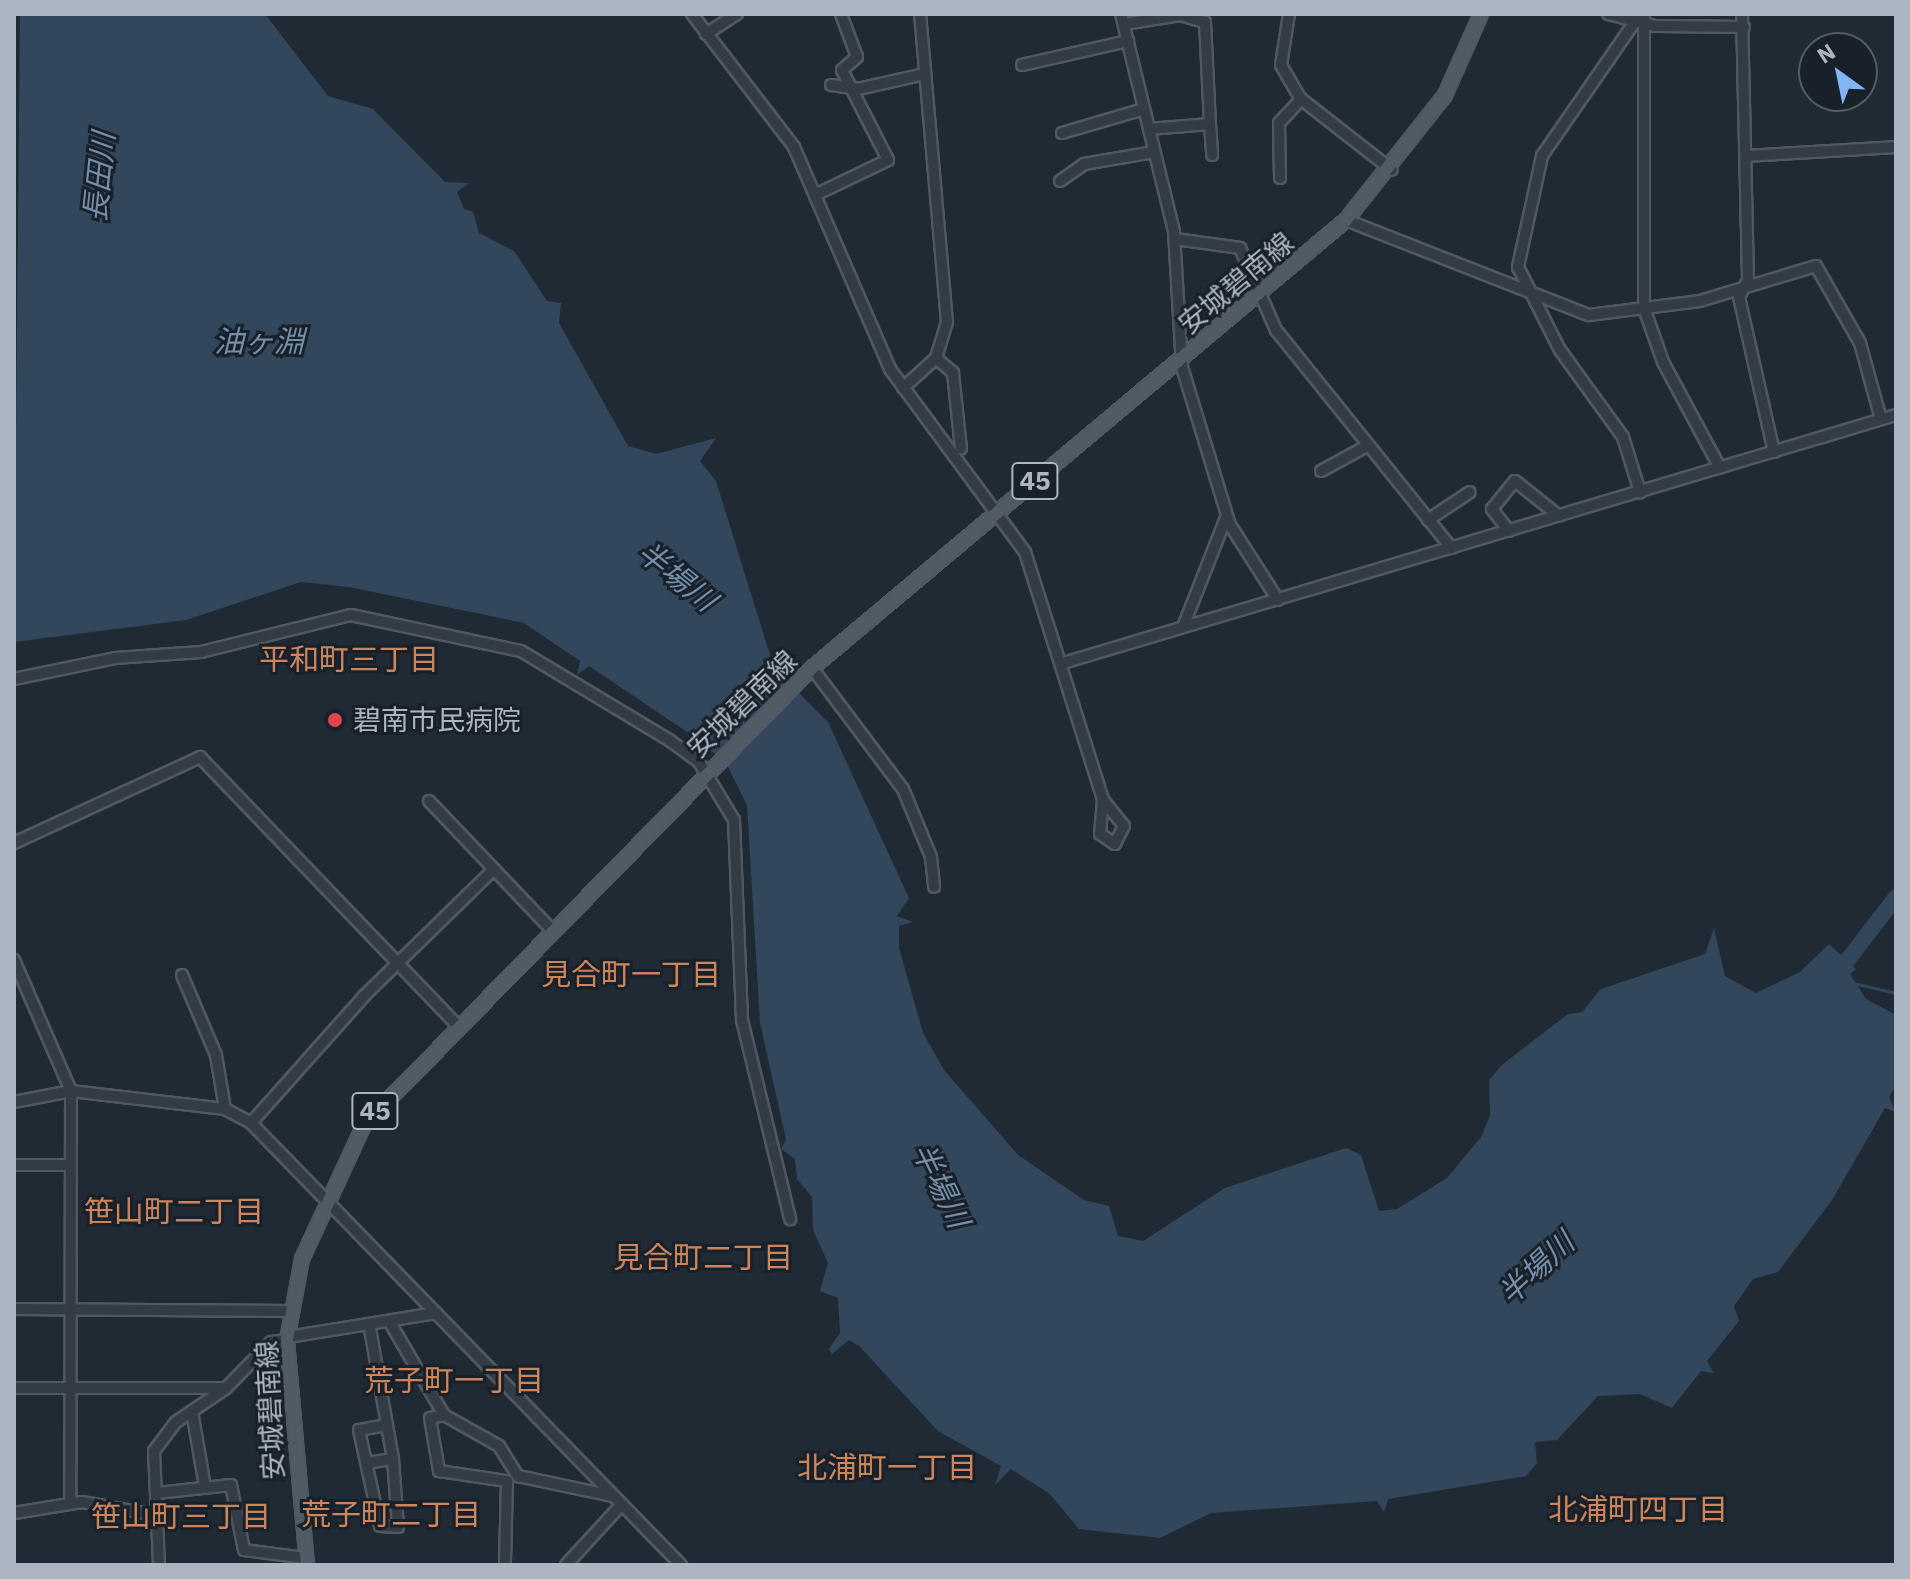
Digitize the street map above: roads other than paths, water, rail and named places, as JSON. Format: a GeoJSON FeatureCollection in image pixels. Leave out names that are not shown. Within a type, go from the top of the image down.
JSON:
{"type":"FeatureCollection","features":[{"type":"Feature","properties":{"kind":"main road","name":"安城碧南線"},"geometry":{"type":"LineString","coordinates":[[306,1562],[288,1339],[291,1311],[324,1199],[364,1125],[709,769],[812,668],[1346,220],[1392,170],[1445,95],[1481,14]]}},
{"type":"Feature","properties":{"kind":"street"},"geometry":{"type":"LineString","coordinates":[[692,14],[794,147],[862,315],[903,388],[997,512],[1034,570],[1103,800]]}},
{"type":"Feature","properties":{"kind":"street"},"geometry":{"type":"LineString","coordinates":[[706,34],[737,14]]}},
{"type":"Feature","properties":{"kind":"street"},"geometry":{"type":"LineString","coordinates":[[815,195],[888,160],[842,70],[856,49],[841,14]]}},
{"type":"Feature","properties":{"kind":"street"},"geometry":{"type":"LineString","coordinates":[[903,388],[936,358],[947,307],[920,14]]}},
{"type":"Feature","properties":{"kind":"street"},"geometry":{"type":"LineString","coordinates":[[1212,155],[1205,22],[1180,14],[1122,19],[1175,239],[1180,360],[1226,513],[1278,600]]}},
{"type":"Feature","properties":{"kind":"street"},"geometry":{"type":"LineString","coordinates":[[1289,14],[1281,65],[1301,99],[1392,170]]}},
{"type":"Feature","properties":{"kind":"street"},"geometry":{"type":"LineString","coordinates":[[1608,14],[1642,20],[1744,27]]}},
{"type":"Feature","properties":{"kind":"street"},"geometry":{"type":"LineString","coordinates":[[1742,14],[1746,347],[1774,452]]}},
{"type":"Feature","properties":{"kind":"street"},"geometry":{"type":"LineString","coordinates":[[1640,492],[1623,437],[1529,295],[1519,254],[1542,156],[1642,20]]}},
{"type":"Feature","properties":{"kind":"street"},"geometry":{"type":"LineString","coordinates":[[1642,20],[1640,117],[1644,308],[1663,362],[1720,468]]}},
{"type":"Feature","properties":{"kind":"street"},"geometry":{"type":"LineString","coordinates":[[1022,65],[1128,41]]}},
{"type":"Feature","properties":{"kind":"street"},"geometry":{"type":"LineString","coordinates":[[831,85],[853,89],[925,74]]}},
{"type":"Feature","properties":{"kind":"street"},"geometry":{"type":"LineString","coordinates":[[1280,178],[1279,123],[1301,99]]}},
{"type":"Feature","properties":{"kind":"street"},"geometry":{"type":"LineString","coordinates":[[1062,133],[1144,109]]}},
{"type":"Feature","properties":{"kind":"street"},"geometry":{"type":"LineString","coordinates":[[1149,129],[1210,124]]}},
{"type":"Feature","properties":{"kind":"street"},"geometry":{"type":"LineString","coordinates":[[1746,156],[1896,147]]}},
{"type":"Feature","properties":{"kind":"street"},"geometry":{"type":"LineString","coordinates":[[1060,181],[1084,164],[1154,152]]}},
{"type":"Feature","properties":{"kind":"street"},"geometry":{"type":"LineString","coordinates":[[1346,220],[1529,295],[1589,315],[1644,308],[1821,268],[1860,343],[1881,419]]}},
{"type":"Feature","properties":{"kind":"street"},"geometry":{"type":"LineString","coordinates":[[1175,239],[1240,248],[1276,330],[1451,548]]}},
{"type":"Feature","properties":{"kind":"street"},"geometry":{"type":"LineString","coordinates":[[936,358],[953,373],[961,449]]}},
{"type":"Feature","properties":{"kind":"street"},"geometry":{"type":"LineString","coordinates":[[1063,663],[1896,415]]}},
{"type":"Feature","properties":{"kind":"street"},"geometry":{"type":"LineString","coordinates":[[1321,471],[1367,446]]}},
{"type":"Feature","properties":{"kind":"street"},"geometry":{"type":"LineString","coordinates":[[1509,531],[1492,509],[1515,481],[1559,516]]}},
{"type":"Feature","properties":{"kind":"street"},"geometry":{"type":"LineString","coordinates":[[1428,520],[1470,492]]}},
{"type":"Feature","properties":{"kind":"street"},"geometry":{"type":"LineString","coordinates":[[1183,627],[1218,551],[1226,513]]}},
{"type":"Feature","properties":{"kind":"street"},"geometry":{"type":"LineString","coordinates":[[14,679],[115,658],[201,652],[351,615],[521,651],[669,740],[709,769],[734,820],[742,1020],[790,1219]]}},
{"type":"Feature","properties":{"kind":"street"},"geometry":{"type":"LineString","coordinates":[[812,668],[903,789],[931,857],[934,887]]}},
{"type":"Feature","properties":{"kind":"street"},"geometry":{"type":"LineString","coordinates":[[14,843],[200,757],[458,1026]]}},
{"type":"Feature","properties":{"kind":"street"},"geometry":{"type":"LineString","coordinates":[[429,801],[553,931]]}},
{"type":"Feature","properties":{"kind":"street"},"geometry":{"type":"LineString","coordinates":[[251,1123],[398,964],[493,870]]}},
{"type":"Feature","properties":{"kind":"street"},"geometry":{"type":"LineString","coordinates":[[14,960],[71,1091],[68,1309],[70,1502]]}},
{"type":"Feature","properties":{"kind":"street"},"geometry":{"type":"LineString","coordinates":[[182,975],[216,1055],[225,1109]]}},
{"type":"Feature","properties":{"kind":"street"},"geometry":{"type":"LineString","coordinates":[[14,1102],[71,1091],[225,1109],[251,1123],[681,1565]]}},
{"type":"Feature","properties":{"kind":"street"},"geometry":{"type":"LineString","coordinates":[[14,1165],[70,1165]]}},
{"type":"Feature","properties":{"kind":"street"},"geometry":{"type":"LineString","coordinates":[[14,1309],[291,1311]]}},
{"type":"Feature","properties":{"kind":"street"},"geometry":{"type":"LineString","coordinates":[[159,1565],[161,1516],[154,1451],[192,1411],[226,1388],[271,1342],[392,1326],[436,1313]]}},
{"type":"Feature","properties":{"kind":"street"},"geometry":{"type":"LineString","coordinates":[[392,1326],[444,1415],[499,1446],[518,1476],[612,1496]]}},
{"type":"Feature","properties":{"kind":"street"},"geometry":{"type":"LineString","coordinates":[[370,1329],[387,1425],[393,1459],[398,1527],[375,1522],[359,1430],[387,1425]]}},
{"type":"Feature","properties":{"kind":"street"},"geometry":{"type":"LineString","coordinates":[[14,1388],[226,1388]]}},
{"type":"Feature","properties":{"kind":"street"},"geometry":{"type":"LineString","coordinates":[[192,1411],[205,1487]]}},
{"type":"Feature","properties":{"kind":"street"},"geometry":{"type":"LineString","coordinates":[[444,1415],[430,1418],[439,1471],[507,1481],[505,1565]]}},
{"type":"Feature","properties":{"kind":"street"},"geometry":{"type":"LineString","coordinates":[[367,1463],[393,1459]]}},
{"type":"Feature","properties":{"kind":"street"},"geometry":{"type":"LineString","coordinates":[[157,1493],[231,1485],[244,1550],[306,1562]]}},
{"type":"Feature","properties":{"kind":"street"},"geometry":{"type":"LineString","coordinates":[[14,1513],[70,1502],[161,1516]]}},
{"type":"Feature","properties":{"kind":"street"},"geometry":{"type":"LineString","coordinates":[[566,1565],[621,1505]]}},
{"type":"Feature","properties":{"kind":"water","name":"油ヶ淵"},"geometry":{"type":"Polygon","coordinates":[[[20,14],[265,14],[328,96],[373,109],[445,182],[469,183],[457,192],[464,209],[473,212],[479,233],[514,251],[547,301],[561,303],[559,323],[628,446],[656,454],[716,438],[700,461],[716,481],[774,668],[828,722],[909,898],[897,916],[913,922],[899,926],[899,948],[923,1033],[944,1070],[1018,1155],[1084,1200],[1109,1206],[1118,1236],[1143,1241],[1225,1188],[1346,1148],[1361,1155],[1379,1211],[1397,1209],[1447,1178],[1481,1137],[1490,1116],[1489,1080],[1503,1064],[1568,1014],[1582,1012],[1601,989],[1705,954],[1714,928],[1725,976],[1756,993],[1800,972],[1829,944],[1856,969],[1850,974],[1866,999],[1896,1015],[1896,1086],[1889,1097],[1896,1112],[1885,1108],[1832,1200],[1778,1272],[1753,1279],[1734,1306],[1739,1321],[1707,1361],[1714,1373],[1701,1371],[1672,1408],[1640,1394],[1598,1396],[1557,1440],[1535,1442],[1537,1463],[1526,1476],[1388,1499],[1384,1512],[1377,1501],[1211,1513],[1160,1538],[1079,1529],[1050,1494],[1011,1469],[995,1485],[1001,1466],[938,1431],[859,1346],[849,1340],[832,1354],[829,1349],[840,1333],[838,1298],[820,1291],[828,1263],[813,1230],[812,1197],[797,1179],[795,1159],[781,1149],[786,1139],[760,1023],[747,805],[728,767],[702,742],[589,666],[577,675],[580,661],[524,623],[349,587],[301,582],[186,620],[14,642],[20,14]]]}},
{"type":"Feature","properties":{"kind":"waterway","name":"半場川"},"geometry":{"type":"LineString","coordinates":[[1836,975],[1896,897]]}},
{"type":"Feature","properties":{"kind":"waterway"},"geometry":{"type":"LineString","coordinates":[[1853,983],[1896,993]]}},
{"type":"Feature","properties":{"kind":"place","name":"碧南市民病院"},"geometry":{"type":"Point","coordinates":[335,720]}},
{"type":"Feature","properties":{"kind":"district","name":"平和町三丁目"},"geometry":{"type":"Point","coordinates":[349,659]}},
{"type":"Feature","properties":{"kind":"district","name":"見合町一丁目"},"geometry":{"type":"Point","coordinates":[631,974]}},
{"type":"Feature","properties":{"kind":"district","name":"笹山町二丁目"},"geometry":{"type":"Point","coordinates":[174,1211]}},
{"type":"Feature","properties":{"kind":"district","name":"見合町二丁目"},"geometry":{"type":"Point","coordinates":[703,1257]}},
{"type":"Feature","properties":{"kind":"district","name":"荒子町一丁目"},"geometry":{"type":"Point","coordinates":[454,1380]}},
{"type":"Feature","properties":{"kind":"district","name":"北浦町一丁目"},"geometry":{"type":"Point","coordinates":[887,1467]}},
{"type":"Feature","properties":{"kind":"district","name":"北浦町四丁目"},"geometry":{"type":"Point","coordinates":[1638,1509]}},
{"type":"Feature","properties":{"kind":"district","name":"荒子町二丁目"},"geometry":{"type":"Point","coordinates":[391,1514]}},
{"type":"Feature","properties":{"kind":"district","name":"笹山町三丁目"},"geometry":{"type":"Point","coordinates":[181,1516]}},
{"type":"Feature","properties":{"kind":"water label","name":"長田川"},"geometry":{"type":"Point","coordinates":[99,177]}}]}
